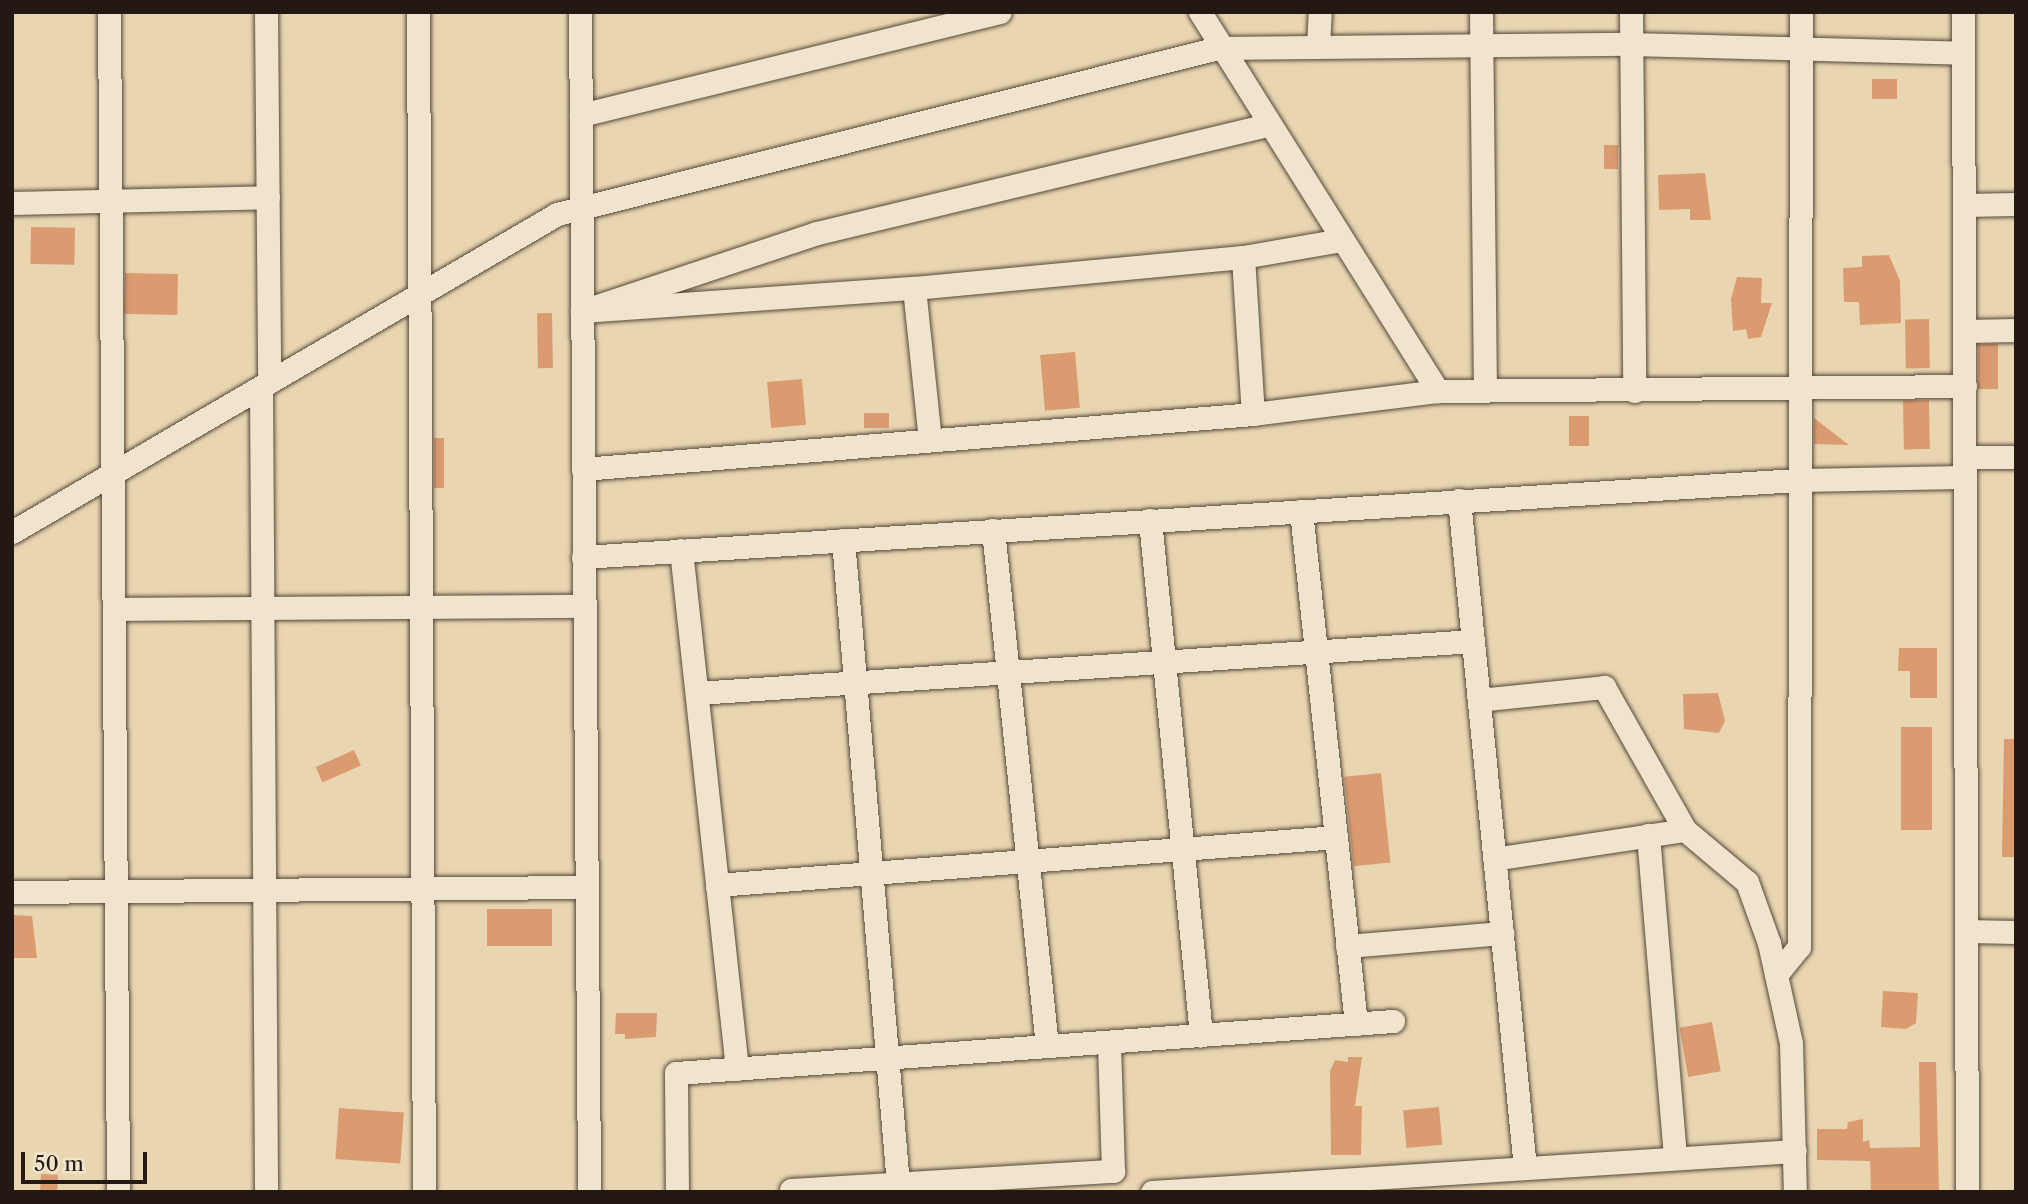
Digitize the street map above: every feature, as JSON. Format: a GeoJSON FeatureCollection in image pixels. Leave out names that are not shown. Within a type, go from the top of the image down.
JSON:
{"type":"FeatureCollection","features":[{"type":"Feature","properties":{"kind":"street"},"geometry":{"type":"LineString","coordinates":[[109,12],[118,1192]]}},
{"type":"Feature","properties":{"kind":"street"},"geometry":{"type":"LineString","coordinates":[[265,1192],[262,607],[268,197],[266,12]]}},
{"type":"Feature","properties":{"kind":"street"},"geometry":{"type":"LineString","coordinates":[[418,12],[424,1192]]}},
{"type":"Feature","properties":{"kind":"street"},"geometry":{"type":"LineString","coordinates":[[580,12],[589,1192]]}},
{"type":"Feature","properties":{"kind":"street"},"geometry":{"type":"LineString","coordinates":[[581,115],[999,12]]}},
{"type":"Feature","properties":{"kind":"street"},"geometry":{"type":"LineString","coordinates":[[1200,12],[1217,48],[1438,391]]}},
{"type":"Feature","properties":{"kind":"street"},"geometry":{"type":"LineString","coordinates":[[1318,47],[1320,12]]}},
{"type":"Feature","properties":{"kind":"street"},"geometry":{"type":"LineString","coordinates":[[1481,12],[1485,391]]}},
{"type":"Feature","properties":{"kind":"street"},"geometry":{"type":"LineString","coordinates":[[1631,12],[1634,391]]}},
{"type":"Feature","properties":{"kind":"street"},"geometry":{"type":"LineString","coordinates":[[1776,975],[1799,947],[1796,388],[1801,12]]}},
{"type":"Feature","properties":{"kind":"street"},"geometry":{"type":"LineString","coordinates":[[1963,12],[1967,1192]]}},
{"type":"Feature","properties":{"kind":"street"},"geometry":{"type":"LineString","coordinates":[[12,532],[556,214],[1217,48],[1480,50],[1630,44],[1963,53]]}},
{"type":"Feature","properties":{"kind":"street"},"geometry":{"type":"LineString","coordinates":[[582,311],[817,233],[1267,125]]}},
{"type":"Feature","properties":{"kind":"street"},"geometry":{"type":"LineString","coordinates":[[12,203],[268,197]]}},
{"type":"Feature","properties":{"kind":"street"},"geometry":{"type":"LineString","coordinates":[[1964,205],[2016,204]]}},
{"type":"Feature","properties":{"kind":"street"},"geometry":{"type":"LineString","coordinates":[[582,311],[914,288],[1243,257],[1341,240]]}},
{"type":"Feature","properties":{"kind":"street"},"geometry":{"type":"LineString","coordinates":[[1243,257],[1253,414]]}},
{"type":"Feature","properties":{"kind":"street"},"geometry":{"type":"LineString","coordinates":[[914,288],[930,439]]}},
{"type":"Feature","properties":{"kind":"street"},"geometry":{"type":"LineString","coordinates":[[1965,331],[2016,330]]}},
{"type":"Feature","properties":{"kind":"street"},"geometry":{"type":"LineString","coordinates":[[583,469],[1253,414],[1438,391],[1965,386]]}},
{"type":"Feature","properties":{"kind":"street"},"geometry":{"type":"LineString","coordinates":[[583,556],[1796,480],[1965,467],[2016,457]]}},
{"type":"Feature","properties":{"kind":"street"},"geometry":{"type":"LineString","coordinates":[[1459,500],[1525,1168]]}},
{"type":"Feature","properties":{"kind":"street"},"geometry":{"type":"LineString","coordinates":[[1301,510],[1356,1024]]}},
{"type":"Feature","properties":{"kind":"street"},"geometry":{"type":"LineString","coordinates":[[1150,520],[1201,1035]]}},
{"type":"Feature","properties":{"kind":"street"},"geometry":{"type":"LineString","coordinates":[[993,530],[1048,1046]]}},
{"type":"Feature","properties":{"kind":"street"},"geometry":{"type":"LineString","coordinates":[[843,540],[898,1184]]}},
{"type":"Feature","properties":{"kind":"street"},"geometry":{"type":"LineString","coordinates":[[681,550],[737,1069]]}},
{"type":"Feature","properties":{"kind":"street"},"geometry":{"type":"LineString","coordinates":[[114,609],[583,606]]}},
{"type":"Feature","properties":{"kind":"street"},"geometry":{"type":"LineString","coordinates":[[697,693],[1473,641]]}},
{"type":"Feature","properties":{"kind":"street"},"geometry":{"type":"LineString","coordinates":[[1479,700],[1604,687],[1685,830],[1747,882],[1776,975],[1791,1043],[1795,1192]]}},
{"type":"Feature","properties":{"kind":"street"},"geometry":{"type":"LineString","coordinates":[[1494,859],[1685,830]]}},
{"type":"Feature","properties":{"kind":"street"},"geometry":{"type":"LineString","coordinates":[[1648,835],[1675,1158]]}},
{"type":"Feature","properties":{"kind":"street"},"geometry":{"type":"LineString","coordinates":[[717,885],[1336,837]]}},
{"type":"Feature","properties":{"kind":"street"},"geometry":{"type":"LineString","coordinates":[[12,892],[586,887]]}},
{"type":"Feature","properties":{"kind":"street"},"geometry":{"type":"LineString","coordinates":[[1966,932],[2016,932]]}},
{"type":"Feature","properties":{"kind":"street"},"geometry":{"type":"LineString","coordinates":[[1347,946],[1502,933]]}},
{"type":"Feature","properties":{"kind":"street"},"geometry":{"type":"LineString","coordinates":[[677,1192],[676,1073],[1393,1021]]}},
{"type":"Feature","properties":{"kind":"street"},"geometry":{"type":"LineString","coordinates":[[792,1190],[898,1184],[1116,1181],[1110,1042]]}},
{"type":"Feature","properties":{"kind":"street"},"geometry":{"type":"LineString","coordinates":[[1152,1192],[1794,1151]]}},
{"type":"Feature","properties":{"kind":"building"},"geometry":{"type":"Polygon","coordinates":[[[1872,79],[1897,79],[1897,99],[1872,99],[1872,79]]]}},
{"type":"Feature","properties":{"kind":"building"},"geometry":{"type":"Polygon","coordinates":[[[1604,145],[1618,145],[1618,169],[1604,169],[1604,145]]]}},
{"type":"Feature","properties":{"kind":"building"},"geometry":{"type":"Polygon","coordinates":[[[1705,173],[1711,220],[1690,220],[1690,209],[1659,210],[1658,175],[1705,173]]]}},
{"type":"Feature","properties":{"kind":"building"},"geometry":{"type":"Polygon","coordinates":[[[31,227],[75,228],[74,265],[30,264],[31,227]]]}},
{"type":"Feature","properties":{"kind":"building"},"geometry":{"type":"Polygon","coordinates":[[[1889,255],[1900,281],[1901,323],[1860,325],[1859,302],[1844,302],[1843,268],[1862,267],[1862,256],[1889,255]]]}},
{"type":"Feature","properties":{"kind":"building"},"geometry":{"type":"Polygon","coordinates":[[[125,273],[178,274],[177,315],[124,314],[125,273]]]}},
{"type":"Feature","properties":{"kind":"building"},"geometry":{"type":"Polygon","coordinates":[[[1737,277],[1762,278],[1761,303],[1772,303],[1761,337],[1748,339],[1746,329],[1733,331],[1731,299],[1737,277]]]}},
{"type":"Feature","properties":{"kind":"building"},"geometry":{"type":"Polygon","coordinates":[[[537,313],[552,313],[553,368],[538,368],[537,313]]]}},
{"type":"Feature","properties":{"kind":"building"},"geometry":{"type":"Polygon","coordinates":[[[1905,319],[1929,319],[1930,368],[1906,368],[1905,319]]]}},
{"type":"Feature","properties":{"kind":"building"},"geometry":{"type":"Polygon","coordinates":[[[1978,344],[1998,344],[1998,389],[1978,389],[1978,344]]]}},
{"type":"Feature","properties":{"kind":"building"},"geometry":{"type":"Polygon","coordinates":[[[1075,352],[1080,408],[1045,411],[1040,355],[1075,352]]]}},
{"type":"Feature","properties":{"kind":"building"},"geometry":{"type":"Polygon","coordinates":[[[802,379],[806,425],[771,428],[767,382],[802,379]]]}},
{"type":"Feature","properties":{"kind":"building"},"geometry":{"type":"Polygon","coordinates":[[[1903,400],[1929,400],[1930,449],[1904,449],[1903,400]]]}},
{"type":"Feature","properties":{"kind":"building"},"geometry":{"type":"Polygon","coordinates":[[[864,413],[889,413],[889,428],[864,428],[864,413]]]}},
{"type":"Feature","properties":{"kind":"building"},"geometry":{"type":"Polygon","coordinates":[[[1569,416],[1589,416],[1589,446],[1569,446],[1569,416]]]}},
{"type":"Feature","properties":{"kind":"building"},"geometry":{"type":"Polygon","coordinates":[[[1814,418],[1849,445],[1814,444],[1814,418]]]}},
{"type":"Feature","properties":{"kind":"building"},"geometry":{"type":"Polygon","coordinates":[[[434,438],[444,438],[444,488],[434,488],[434,438]]]}},
{"type":"Feature","properties":{"kind":"building"},"geometry":{"type":"Polygon","coordinates":[[[1899,648],[1937,648],[1937,698],[1910,698],[1910,671],[1898,671],[1899,648]]]}},
{"type":"Feature","properties":{"kind":"building"},"geometry":{"type":"Polygon","coordinates":[[[1718,693],[1725,721],[1719,733],[1684,729],[1683,694],[1718,693]]]}},
{"type":"Feature","properties":{"kind":"building"},"geometry":{"type":"Polygon","coordinates":[[[1901,727],[1932,727],[1932,830],[1901,830],[1901,727]]]}},
{"type":"Feature","properties":{"kind":"building"},"geometry":{"type":"Polygon","coordinates":[[[2004,739],[2016,739],[2016,857],[2002,857],[2004,739]]]}},
{"type":"Feature","properties":{"kind":"building"},"geometry":{"type":"Polygon","coordinates":[[[354,750],[361,766],[323,783],[316,767],[354,750]]]}},
{"type":"Feature","properties":{"kind":"building"},"geometry":{"type":"Polygon","coordinates":[[[1381,773],[1390,863],[1354,866],[1344,777],[1381,773]]]}},
{"type":"Feature","properties":{"kind":"building"},"geometry":{"type":"Polygon","coordinates":[[[487,909],[552,909],[552,946],[487,946],[487,909]]]}},
{"type":"Feature","properties":{"kind":"building"},"geometry":{"type":"Polygon","coordinates":[[[12,915],[32,916],[37,958],[12,958],[12,915]]]}},
{"type":"Feature","properties":{"kind":"building"},"geometry":{"type":"Polygon","coordinates":[[[1883,991],[1918,993],[1916,1023],[1906,1029],[1881,1027],[1883,991]]]}},
{"type":"Feature","properties":{"kind":"building"},"geometry":{"type":"Polygon","coordinates":[[[616,1013],[657,1013],[656,1037],[625,1039],[625,1034],[615,1034],[616,1013]]]}},
{"type":"Feature","properties":{"kind":"building"},"geometry":{"type":"Polygon","coordinates":[[[1712,1022],[1721,1071],[1688,1077],[1680,1028],[1712,1022]]]}},
{"type":"Feature","properties":{"kind":"building"},"geometry":{"type":"Polygon","coordinates":[[[1348,1057],[1362,1057],[1355,1106],[1362,1106],[1361,1155],[1331,1155],[1330,1071],[1335,1060],[1348,1062],[1348,1057]]]}},
{"type":"Feature","properties":{"kind":"building"},"geometry":{"type":"Polygon","coordinates":[[[1919,1062],[1936,1062],[1939,1192],[1871,1192],[1870,1161],[1817,1160],[1817,1129],[1847,1129],[1848,1122],[1863,1119],[1863,1142],[1869,1140],[1870,1148],[1920,1147],[1919,1062]]]}},
{"type":"Feature","properties":{"kind":"building"},"geometry":{"type":"Polygon","coordinates":[[[1439,1107],[1442,1145],[1406,1148],[1403,1110],[1439,1107]]]}},
{"type":"Feature","properties":{"kind":"building"},"geometry":{"type":"Polygon","coordinates":[[[339,1108],[404,1113],[400,1163],[335,1159],[339,1108]]]}},
{"type":"Feature","properties":{"kind":"building"},"geometry":{"type":"Polygon","coordinates":[[[41,1174],[58,1175],[57,1192],[40,1192],[41,1174]]]}}]}
